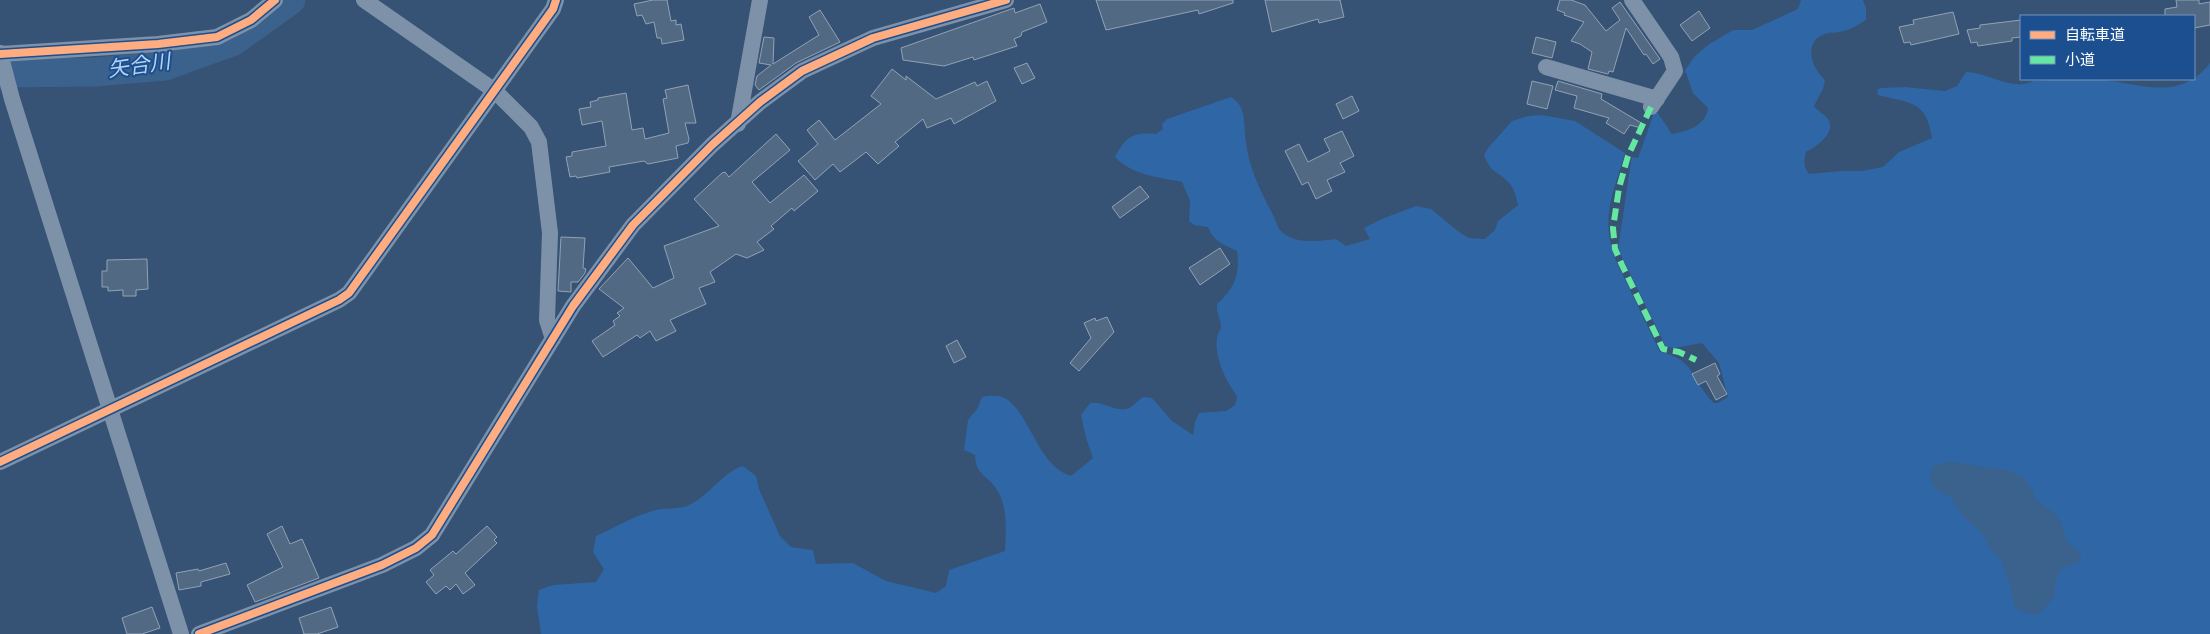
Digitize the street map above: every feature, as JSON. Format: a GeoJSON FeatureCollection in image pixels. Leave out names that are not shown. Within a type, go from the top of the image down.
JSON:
{"type":"FeatureCollection","features":[{"type":"Feature","properties":{"kind":"street"},"geometry":{"type":"LineString","coordinates":[[181,634],[12,99],[0,54],[158,44],[217,37],[251,20],[275,0]]}},
{"type":"Feature","properties":{"kind":"street"},"geometry":{"type":"LineString","coordinates":[[364,0],[495,91],[530,128],[539,142],[550,233],[546,320],[553,338]]}},
{"type":"Feature","properties":{"kind":"street"},"geometry":{"type":"LineString","coordinates":[[0,462],[340,300],[349,293],[554,9],[556,0]]}},
{"type":"Feature","properties":{"kind":"street"},"geometry":{"type":"LineString","coordinates":[[738,124],[760,0]]}},
{"type":"Feature","properties":{"kind":"street"},"geometry":{"type":"LineString","coordinates":[[199,634],[382,565],[416,548],[432,535],[573,306],[633,225],[712,146],[760,102],[802,71],[872,38],[1006,0]]}},
{"type":"Feature","properties":{"kind":"street"},"geometry":{"type":"LineString","coordinates":[[1546,67],[1654,103],[1675,71],[1672,57],[1632,0]]}},
{"type":"Feature","properties":{"kind":"shaded area"},"geometry":{"type":"Polygon","coordinates":[[[1801,0],[1863,0],[1866,8],[1866,20],[1847,30],[1825,34],[1813,43],[1811,56],[1813,63],[1825,80],[1823,89],[1814,106],[1828,119],[1830,129],[1824,139],[1806,152],[1805,163],[1809,174],[1861,171],[1883,167],[1899,152],[1932,138],[1926,116],[1921,110],[1908,102],[1878,95],[1877,90],[1880,88],[1905,87],[1945,91],[1957,86],[1966,72],[2017,84],[2049,80],[2104,80],[2157,88],[2171,87],[2195,80],[2195,78],[2210,63],[2210,634],[541,634],[537,606],[539,590],[553,585],[596,582],[604,569],[593,552],[596,536],[652,511],[687,506],[702,497],[729,473],[743,466],[756,476],[759,489],[780,536],[791,547],[813,550],[816,564],[853,563],[886,581],[936,593],[946,586],[949,570],[1005,551],[1006,520],[1001,497],[994,485],[977,467],[975,455],[964,450],[968,420],[977,409],[982,397],[1000,396],[1011,403],[1019,412],[1049,461],[1059,470],[1071,476],[1093,458],[1081,415],[1090,403],[1126,409],[1143,397],[1152,398],[1172,421],[1193,435],[1199,413],[1226,411],[1235,405],[1237,396],[1225,376],[1217,353],[1217,337],[1221,327],[1217,304],[1228,292],[1235,280],[1238,267],[1237,251],[1216,239],[1208,227],[1194,225],[1189,221],[1190,201],[1182,182],[1137,172],[1115,157],[1123,144],[1131,137],[1141,134],[1156,134],[1163,129],[1162,124],[1167,119],[1231,97],[1240,106],[1244,117],[1247,152],[1252,170],[1280,229],[1287,235],[1300,240],[1336,239],[1346,246],[1370,239],[1364,228],[1416,206],[1431,209],[1469,238],[1485,239],[1495,230],[1498,221],[1518,205],[1510,184],[1492,169],[1487,161],[1484,155],[1488,148],[1512,121],[1528,116],[1542,115],[1575,121],[1625,153],[1612,195],[1608,220],[1609,233],[1617,263],[1660,352],[1672,355],[1687,365],[1707,395],[1714,403],[1718,403],[1728,397],[1719,363],[1702,343],[1675,348],[1666,347],[1618,249],[1631,161],[1632,157],[1638,158],[1654,113],[1657,112],[1672,134],[1695,127],[1704,119],[1708,108],[1693,93],[1685,70],[1695,56],[1708,45],[1733,30],[1752,30],[1798,9],[1801,0]]]}},
{"type":"Feature","properties":{"kind":"shaded area"},"geometry":{"type":"Polygon","coordinates":[[[1951,462],[2011,471],[2023,477],[2032,489],[2036,500],[2054,513],[2060,521],[2067,541],[2081,554],[2081,561],[2061,569],[2055,582],[2055,596],[2038,615],[2024,612],[2015,607],[2011,586],[2000,558],[1990,549],[1982,533],[1963,516],[1950,496],[1938,491],[1932,483],[1930,477],[1934,466],[1951,462]]]}},
{"type":"Feature","properties":{"kind":"building"},"geometry":{"type":"Polygon","coordinates":[[[653,0],[667,0],[671,21],[676,20],[676,25],[681,24],[684,40],[662,44],[661,38],[657,38],[654,22],[646,24],[642,15],[637,16],[634,4],[653,0]]]}},
{"type":"Feature","properties":{"kind":"building"},"geometry":{"type":"Polygon","coordinates":[[[1096,0],[1233,0],[1233,3],[1199,14],[1198,10],[1106,30],[1096,0]]]}},
{"type":"Feature","properties":{"kind":"building"},"geometry":{"type":"Polygon","coordinates":[[[1265,0],[1340,0],[1344,17],[1319,23],[1318,19],[1272,32],[1265,0]]]}},
{"type":"Feature","properties":{"kind":"building"},"geometry":{"type":"Polygon","coordinates":[[[1560,0],[1571,0],[1585,5],[1606,31],[1620,20],[1612,8],[1620,2],[1660,59],[1653,64],[1646,54],[1644,55],[1626,28],[1613,72],[1609,71],[1608,74],[1588,69],[1592,52],[1580,44],[1571,41],[1584,22],[1564,15],[1565,13],[1557,10],[1560,0]]]}},
{"type":"Feature","properties":{"kind":"building"},"geometry":{"type":"Polygon","coordinates":[[[2176,0],[2199,0],[2199,4],[2210,2],[2210,25],[2195,28],[2195,15],[2165,15],[2165,9],[2177,7],[2176,0]]]}},
{"type":"Feature","properties":{"kind":"building"},"geometry":{"type":"Polygon","coordinates":[[[1040,4],[1047,22],[1022,32],[1021,36],[1014,39],[1017,46],[974,60],[973,57],[944,66],[903,60],[901,48],[1014,8],[1015,13],[1040,4]]]}},
{"type":"Feature","properties":{"kind":"building"},"geometry":{"type":"Polygon","coordinates":[[[820,10],[840,42],[796,63],[759,90],[755,85],[757,76],[771,65],[759,63],[764,37],[774,38],[773,64],[819,35],[809,17],[820,10]]]}},
{"type":"Feature","properties":{"kind":"building"},"geometry":{"type":"Polygon","coordinates":[[[1699,11],[1710,28],[1692,41],[1680,25],[1699,11]]]}},
{"type":"Feature","properties":{"kind":"building"},"geometry":{"type":"Polygon","coordinates":[[[1953,12],[1959,34],[1911,45],[1910,42],[1904,43],[1899,27],[1914,24],[1913,20],[1953,12]]]}},
{"type":"Feature","properties":{"kind":"building"},"geometry":{"type":"Polygon","coordinates":[[[2020,20],[2020,37],[2012,38],[2012,41],[1978,46],[1977,42],[1971,43],[1967,30],[1980,28],[1980,25],[2020,20]]]}},
{"type":"Feature","properties":{"kind":"building"},"geometry":{"type":"Polygon","coordinates":[[[1536,37],[1556,42],[1552,58],[1532,53],[1536,37]]]}},
{"type":"Feature","properties":{"kind":"building"},"geometry":{"type":"Polygon","coordinates":[[[1027,63],[1035,78],[1022,84],[1014,68],[1027,63]]]}},
{"type":"Feature","properties":{"kind":"building"},"geometry":{"type":"Polygon","coordinates":[[[892,69],[906,80],[906,76],[936,99],[975,82],[977,86],[987,81],[996,101],[954,124],[951,118],[927,128],[923,119],[895,142],[899,146],[878,164],[866,152],[840,172],[833,164],[815,180],[798,161],[818,144],[807,130],[819,120],[835,140],[881,104],[871,96],[892,69]]]}},
{"type":"Feature","properties":{"kind":"building"},"geometry":{"type":"Polygon","coordinates":[[[1532,81],[1553,86],[1547,109],[1527,104],[1532,81]]]}},
{"type":"Feature","properties":{"kind":"building"},"geometry":{"type":"Polygon","coordinates":[[[1558,81],[1602,94],[1601,99],[1643,124],[1641,128],[1630,125],[1624,134],[1606,123],[1609,118],[1574,108],[1577,96],[1555,90],[1558,81]]]}},
{"type":"Feature","properties":{"kind":"building"},"geometry":{"type":"Polygon","coordinates":[[[688,85],[696,123],[685,123],[689,139],[688,143],[676,146],[678,158],[648,164],[644,161],[609,167],[610,172],[577,178],[576,176],[570,177],[566,157],[572,156],[572,152],[606,146],[602,121],[582,125],[579,109],[591,107],[590,102],[598,100],[598,98],[626,93],[632,130],[643,128],[645,139],[669,133],[663,99],[667,98],[665,90],[688,85]]]}},
{"type":"Feature","properties":{"kind":"building"},"geometry":{"type":"Polygon","coordinates":[[[1352,96],[1359,111],[1343,119],[1336,104],[1352,96]]]}},
{"type":"Feature","properties":{"kind":"building"},"geometry":{"type":"Polygon","coordinates":[[[1342,131],[1354,156],[1340,163],[1345,172],[1327,180],[1332,191],[1316,199],[1308,182],[1302,185],[1285,151],[1299,144],[1308,162],[1330,151],[1324,139],[1342,131]]]}},
{"type":"Feature","properties":{"kind":"building"},"geometry":{"type":"Polygon","coordinates":[[[776,134],[790,150],[752,182],[770,203],[804,175],[818,191],[794,211],[792,208],[771,226],[774,229],[757,242],[764,250],[747,258],[736,254],[710,272],[715,282],[699,288],[706,304],[670,320],[676,331],[656,341],[650,331],[640,338],[637,335],[603,357],[592,341],[615,325],[613,321],[620,316],[617,313],[624,308],[599,289],[628,258],[653,288],[674,278],[664,246],[719,226],[694,199],[722,173],[725,172],[729,177],[776,134]]]}},
{"type":"Feature","properties":{"kind":"building"},"geometry":{"type":"Polygon","coordinates":[[[1140,186],[1149,197],[1120,218],[1112,207],[1140,186]]]}},
{"type":"Feature","properties":{"kind":"building"},"geometry":{"type":"Polygon","coordinates":[[[561,237],[585,238],[583,268],[586,269],[585,273],[578,282],[571,282],[571,292],[558,291],[561,237]]]}},
{"type":"Feature","properties":{"kind":"building"},"geometry":{"type":"Polygon","coordinates":[[[1220,248],[1230,264],[1200,285],[1189,268],[1220,248]]]}},
{"type":"Feature","properties":{"kind":"building"},"geometry":{"type":"Polygon","coordinates":[[[147,259],[148,289],[136,290],[136,296],[123,296],[123,290],[108,291],[108,287],[102,287],[102,271],[107,271],[107,260],[147,259]]]}},
{"type":"Feature","properties":{"kind":"building"},"geometry":{"type":"Polygon","coordinates":[[[1107,317],[1114,332],[1079,371],[1070,363],[1091,338],[1084,323],[1095,318],[1096,321],[1107,317]]]}},
{"type":"Feature","properties":{"kind":"building"},"geometry":{"type":"Polygon","coordinates":[[[957,340],[966,357],[954,363],[946,346],[957,340]]]}},
{"type":"Feature","properties":{"kind":"building"},"geometry":{"type":"Polygon","coordinates":[[[1715,363],[1720,374],[1717,376],[1727,394],[1716,400],[1706,381],[1698,385],[1692,374],[1715,363]]]}},
{"type":"Feature","properties":{"kind":"building"},"geometry":{"type":"Polygon","coordinates":[[[282,526],[290,544],[302,539],[319,578],[255,602],[247,585],[283,567],[267,534],[282,526]]]}},
{"type":"Feature","properties":{"kind":"building"},"geometry":{"type":"Polygon","coordinates":[[[487,526],[497,537],[494,540],[497,543],[465,573],[475,585],[463,594],[456,584],[450,590],[446,586],[436,594],[426,582],[434,575],[430,570],[453,551],[456,554],[487,526]]]}},
{"type":"Feature","properties":{"kind":"building"},"geometry":{"type":"Polygon","coordinates":[[[226,563],[230,574],[201,582],[201,586],[179,590],[176,573],[198,569],[199,571],[226,563]]]}},
{"type":"Feature","properties":{"kind":"building"},"geometry":{"type":"Polygon","coordinates":[[[152,607],[160,628],[142,634],[127,634],[122,618],[152,607]]]}},
{"type":"Feature","properties":{"kind":"building"},"geometry":{"type":"Polygon","coordinates":[[[331,607],[338,627],[317,634],[304,634],[299,618],[331,607]]]}},
{"type":"Feature","properties":{"kind":"waterway","name":"矢合川"},"geometry":{"type":"LineString","coordinates":[[0,75],[10,73],[95,72],[165,66],[234,41],[291,0]]}},
{"type":"Feature","properties":{"kind":"marked path"},"geometry":{"type":"LineString","coordinates":[[1651,107],[1628,156],[1619,188],[1613,228],[1615,249],[1663,349],[1679,352],[1696,360]]}},
{"type":"Feature","properties":{"kind":"cycle path"},"geometry":{"type":"LineString","coordinates":[[0,54],[158,44],[217,37],[251,20],[275,0]]}},
{"type":"Feature","properties":{"kind":"cycle path"},"geometry":{"type":"LineString","coordinates":[[0,462],[339,300],[349,293],[553,9],[556,0]]}},
{"type":"Feature","properties":{"kind":"cycle path"},"geometry":{"type":"LineString","coordinates":[[199,634],[382,565],[416,548],[432,535],[573,306],[633,225],[712,145],[760,102],[802,71],[873,38],[1006,0]]}}]}
